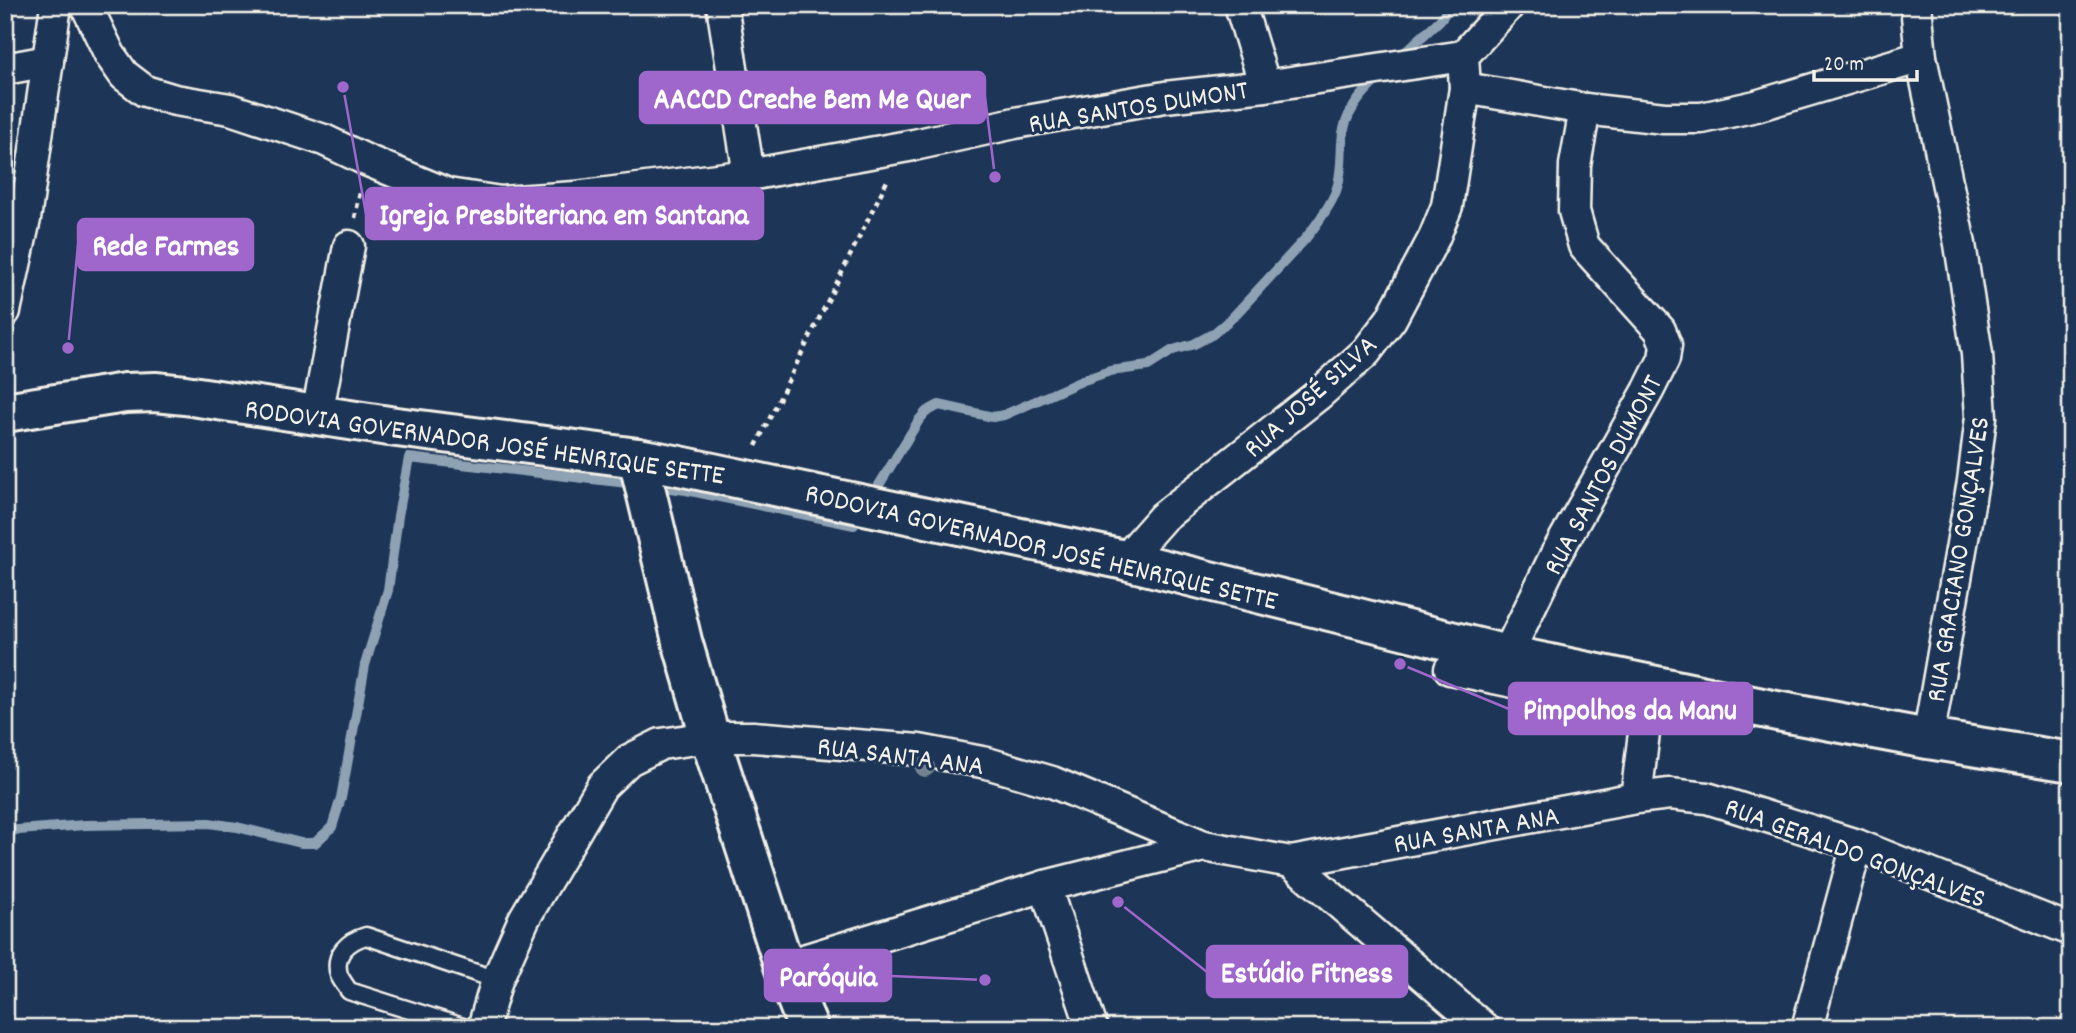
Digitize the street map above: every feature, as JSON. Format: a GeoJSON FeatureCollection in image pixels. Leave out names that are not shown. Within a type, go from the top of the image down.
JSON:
{"type":"FeatureCollection","features":[{"type":"Feature","properties":{"kind":"main road","name":"RODOVIA GOVERNADOR JOSÉ HENRIQUE SETTE"},"geometry":{"type":"LineString","coordinates":[[5,412],[125,393],[155,392],[638,458],[1125,560],[1507,655],[1642,696],[1764,708],[1928,739],[2071,762]]}},
{"type":"Feature","properties":{"kind":"main road"},"geometry":{"type":"LineString","coordinates":[[638,458],[682,641],[710,737],[784,966],[808,1028]]}},
{"type":"Feature","properties":{"kind":"street"},"geometry":{"type":"LineString","coordinates":[[5,311],[26,219],[56,5]]}},
{"type":"Feature","properties":{"kind":"street","name":"RUA SANTOS DUMONT"},"geometry":{"type":"LineString","coordinates":[[86,5],[110,55],[124,75],[145,91],[175,100],[230,109],[324,140],[449,194],[500,202],[575,197],[749,175],[1165,97],[1265,86],[1462,56]]}},
{"type":"Feature","properties":{"kind":"street"},"geometry":{"type":"LineString","coordinates":[[722,5],[749,175]]}},
{"type":"Feature","properties":{"kind":"street"},"geometry":{"type":"LineString","coordinates":[[1240,5],[1265,86]]}},
{"type":"Feature","properties":{"kind":"street"},"geometry":{"type":"LineString","coordinates":[[1462,56],[1510,5]]}},
{"type":"Feature","properties":{"kind":"street","name":"RUA GRACIANO GONÇALVES"},"geometry":{"type":"LineString","coordinates":[[1916,5],[1921,57],[1960,244],[1976,354],[1981,417],[1973,481],[1928,739]]}},
{"type":"Feature","properties":{"kind":"street","name":"RUA JOSÉ SILVA"},"geometry":{"type":"LineString","coordinates":[[1125,560],[1163,517],[1318,395],[1366,352],[1391,319],[1434,238],[1447,206],[1465,88],[1462,56]]}},
{"type":"Feature","properties":{"kind":"street"},"geometry":{"type":"LineString","coordinates":[[1465,88],[1585,109],[1664,118],[1702,118],[1756,106],[1921,57]]}},
{"type":"Feature","properties":{"kind":"street"},"geometry":{"type":"LineString","coordinates":[[5,69],[48,61]]}},
{"type":"Feature","properties":{"kind":"street","name":"RUA SANTOS DUMONT"},"geometry":{"type":"LineString","coordinates":[[1507,655],[1555,556],[1648,391],[1664,359],[1666,345],[1660,330],[1584,246],[1573,211],[1575,165],[1585,109]]}},
{"type":"Feature","properties":{"kind":"street"},"geometry":{"type":"LineString","coordinates":[[317,415],[349,246]]}},
{"type":"Feature","properties":{"kind":"street"},"geometry":{"type":"LineString","coordinates":[[1450,669],[1642,696],[1636,798]]}},
{"type":"Feature","properties":{"kind":"street","name":"RUA SANTA ANA"},"geometry":{"type":"LineString","coordinates":[[483,1028],[497,981],[524,919],[603,786],[629,760],[661,744],[710,737],[753,737],[919,750],[988,763],[1052,782],[1204,846],[1291,862],[1636,798]]}},
{"type":"Feature","properties":{"kind":"street","name":"RUA GERALDO GONÇALVES"},"geometry":{"type":"LineString","coordinates":[[1636,798],[1670,794],[1707,798],[1857,845],[2071,930]]}},
{"type":"Feature","properties":{"kind":"street"},"geometry":{"type":"LineString","coordinates":[[1807,1028],[1857,845]]}},
{"type":"Feature","properties":{"kind":"street","name":"RUA SANTA ANA"},"geometry":{"type":"LineString","coordinates":[[784,966],[1045,886],[1204,846]]}},
{"type":"Feature","properties":{"kind":"street"},"geometry":{"type":"LineString","coordinates":[[1291,862],[1484,1028]]}},
{"type":"Feature","properties":{"kind":"street"},"geometry":{"type":"LineString","coordinates":[[1045,886],[1092,1028]]}},
{"type":"Feature","properties":{"kind":"lane"},"geometry":{"type":"LineString","coordinates":[[466,1028],[349,991],[339,976],[339,956],[351,940],[366,936],[497,981]]}},
{"type":"Feature","properties":{"kind":"path"},"geometry":{"type":"LineString","coordinates":[[349,246],[366,160]]}},
{"type":"Feature","properties":{"kind":"path"},"geometry":{"type":"LineString","coordinates":[[754,450],[889,177]]}},
{"type":"Feature","properties":{"kind":"waterway"},"geometry":{"type":"LineString","coordinates":[[1399,58],[1440,20],[1451,5]]}},
{"type":"Feature","properties":{"kind":"waterway"},"geometry":{"type":"LineString","coordinates":[[871,498],[919,420],[926,412],[939,405],[993,417],[1004,415],[1110,371],[1148,366],[1173,350],[1194,344],[1213,334],[1233,317],[1306,238],[1323,215],[1338,185],[1343,132],[1349,114],[1380,77]]}},
{"type":"Feature","properties":{"kind":"waterway"},"geometry":{"type":"LineString","coordinates":[[5,831],[85,825],[209,823],[301,843],[315,843],[332,827],[341,798],[365,665],[388,590],[409,458],[636,484]]}},
{"type":"Feature","properties":{"kind":"waterway"},"geometry":{"type":"LineString","coordinates":[[652,486],[686,490],[854,525],[863,511]]}},
{"type":"Feature","properties":{"kind":"place","name":"Igreja Presbiteriana em Santana"},"geometry":{"type":"Point","coordinates":[343,87]}},
{"type":"Feature","properties":{"kind":"place","name":"AACCD Creche Bem Me Quer"},"geometry":{"type":"Point","coordinates":[995,177]}},
{"type":"Feature","properties":{"kind":"place","name":"Rede Farmes"},"geometry":{"type":"Point","coordinates":[68,348]}},
{"type":"Feature","properties":{"kind":"place","name":"Pimpolhos da Manu"},"geometry":{"type":"Point","coordinates":[1400,664]}},
{"type":"Feature","properties":{"kind":"place","name":"Estúdio Fitness"},"geometry":{"type":"Point","coordinates":[1118,902]}},
{"type":"Feature","properties":{"kind":"place","name":"Paróquia"},"geometry":{"type":"Point","coordinates":[985,980]}}]}
